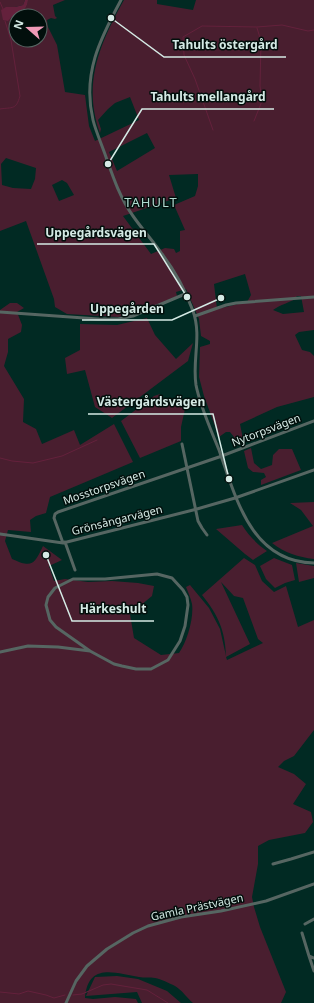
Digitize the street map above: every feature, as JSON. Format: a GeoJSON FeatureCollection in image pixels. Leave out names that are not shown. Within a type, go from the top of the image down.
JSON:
{"type":"FeatureCollection","features":[{"type":"Feature","properties":{"kind":"street"},"geometry":{"type":"LineString","coordinates":[[121,0],[100,39],[90,76],[93,120],[98,136],[120,193],[128,208],[163,256],[185,294],[195,316],[198,338],[195,370],[196,387],[247,522],[268,546],[291,558],[314,563]]}},
{"type":"Feature","properties":{"kind":"street"},"geometry":{"type":"LineString","coordinates":[[0,312],[118,319],[140,313],[185,294]]}},
{"type":"Feature","properties":{"kind":"street"},"geometry":{"type":"LineString","coordinates":[[195,316],[236,303],[314,297]]}},
{"type":"Feature","properties":{"kind":"street","name":"Nytorpsvägen"},"geometry":{"type":"LineString","coordinates":[[223,456],[314,421]]}},
{"type":"Feature","properties":{"kind":"street"},"geometry":{"type":"LineString","coordinates":[[182,444],[197,509],[198,521],[207,535]]}},
{"type":"Feature","properties":{"kind":"street","name":"Mosstorpsvägen"},"geometry":{"type":"LineString","coordinates":[[64,542],[54,518],[55,514],[58,512],[223,456]]}},
{"type":"Feature","properties":{"kind":"street","name":"Grönsångarvägen"},"geometry":{"type":"LineString","coordinates":[[0,534],[64,542],[237,498],[314,470]]}},
{"type":"Feature","properties":{"kind":"street"},"geometry":{"type":"LineString","coordinates":[[64,542],[75,570]]}},
{"type":"Feature","properties":{"kind":"street"},"geometry":{"type":"LineString","coordinates":[[0,652],[28,646],[58,647],[90,651],[114,664],[136,669],[151,669],[168,660],[180,641],[185,626],[188,605],[187,597],[183,590],[172,578],[157,574],[105,579],[73,579],[61,584],[51,591],[48,597],[46,605],[50,620],[56,628],[90,651]]}},
{"type":"Feature","properties":{"kind":"street"},"geometry":{"type":"LineString","coordinates":[[273,864],[291,860],[314,852]]}},
{"type":"Feature","properties":{"kind":"street","name":"Gamla Prästvägen"},"geometry":{"type":"LineString","coordinates":[[66,1003],[76,981],[87,966],[107,949],[133,933],[148,926],[181,917],[221,911],[266,901],[314,884]]}},
{"type":"Feature","properties":{"kind":"street"},"geometry":{"type":"LineString","coordinates":[[305,924],[314,918]]}},
{"type":"Feature","properties":{"kind":"street"},"geometry":{"type":"LineString","coordinates":[[302,933],[314,971]]}},
{"type":"Feature","properties":{"kind":"street"},"geometry":{"type":"LineString","coordinates":[[309,956],[314,958]]}},
{"type":"Feature","properties":{"kind":"shaded area"},"geometry":{"type":"Polygon","coordinates":[[[0,0],[25,0],[23,5],[6,7],[8,11],[8,48],[48,48],[48,27],[57,45],[65,92],[85,95],[89,126],[95,141],[139,120],[130,97],[115,103],[98,120],[101,129],[100,133],[95,115],[93,81],[96,64],[101,48],[115,16],[124,0],[157,0],[157,4],[193,10],[196,0],[314,0],[314,330],[299,332],[295,335],[302,350],[310,352],[314,356],[314,397],[277,407],[240,424],[243,439],[238,442],[230,432],[226,432],[219,437],[204,396],[199,377],[200,347],[210,344],[210,341],[201,336],[199,319],[186,289],[176,292],[177,296],[159,304],[139,310],[133,314],[118,317],[67,314],[55,307],[54,299],[26,221],[0,231],[0,0]],[[147,133],[109,152],[117,171],[155,148],[147,133]],[[6,158],[1,164],[2,185],[13,188],[31,189],[35,179],[36,168],[6,158]],[[198,174],[169,175],[176,198],[123,216],[151,254],[165,248],[174,249],[176,253],[180,251],[180,231],[185,230],[174,205],[195,196],[198,186],[198,174]],[[62,180],[52,185],[59,201],[74,195],[67,183],[62,180]],[[245,274],[214,284],[217,309],[247,302],[251,295],[245,274]],[[296,296],[298,298],[273,310],[283,314],[304,312],[301,296],[296,296]]]}},
{"type":"Feature","properties":{"kind":"shaded area"},"geometry":{"type":"Polygon","coordinates":[[[25,0],[28,0],[25,8],[8,8],[8,21],[3,20],[1,10],[6,7],[23,5],[25,0]]]}},
{"type":"Feature","properties":{"kind":"shaded area"},"geometry":{"type":"Polygon","coordinates":[[[28,0],[65,0],[53,5],[55,16],[57,18],[48,20],[48,8],[25,8],[28,0]]]}},
{"type":"Feature","properties":{"kind":"shaded area"},"geometry":{"type":"Polygon","coordinates":[[[10,303],[17,303],[24,308],[17,312],[22,325],[21,332],[8,339],[8,352],[4,366],[24,399],[23,422],[36,429],[42,444],[74,430],[80,445],[114,424],[133,462],[50,497],[46,513],[36,516],[30,520],[31,532],[8,530],[5,541],[12,559],[28,564],[32,563],[35,561],[43,546],[62,560],[49,566],[54,581],[65,579],[88,582],[112,581],[154,586],[152,596],[130,614],[134,638],[161,655],[179,653],[185,643],[192,616],[192,604],[186,587],[190,585],[209,608],[220,629],[226,656],[224,638],[220,623],[202,595],[244,558],[255,565],[262,581],[274,592],[286,586],[298,627],[314,620],[314,730],[294,756],[284,761],[278,767],[294,774],[306,784],[293,804],[311,812],[313,822],[305,833],[269,840],[258,846],[258,864],[252,897],[260,927],[286,992],[281,1003],[193,1003],[178,988],[162,980],[104,972],[97,974],[91,979],[87,987],[85,998],[93,999],[115,997],[136,999],[138,1003],[0,1003],[0,310],[10,303]],[[221,582],[250,644],[226,657],[227,660],[263,643],[258,639],[243,598],[234,596],[221,582]]]}},
{"type":"Feature","properties":{"kind":"shaded area"},"geometry":{"type":"Polygon","coordinates":[[[147,318],[155,335],[176,359],[193,343],[188,361],[112,418],[95,407],[85,370],[67,374],[65,358],[80,350],[80,324],[117,325],[147,318]]]}},
{"type":"Feature","properties":{"kind":"shaded area"},"geometry":{"type":"Polygon","coordinates":[[[160,394],[162,407],[185,401],[185,409],[181,427],[181,441],[140,458],[121,421],[154,396],[160,394]]]}},
{"type":"Feature","properties":{"kind":"shaded area"},"geometry":{"type":"Polygon","coordinates":[[[251,448],[254,463],[261,469],[272,465],[273,455],[279,449],[292,449],[301,470],[261,485],[261,480],[266,477],[264,473],[253,472],[248,468],[244,451],[251,448]]]}},
{"type":"Feature","properties":{"kind":"shaded area"},"geometry":{"type":"Polygon","coordinates":[[[314,502],[314,559],[292,554],[272,543],[313,526],[301,510],[290,503],[314,502]]]}},
{"type":"Feature","properties":{"kind":"shaded area"},"geometry":{"type":"Polygon","coordinates":[[[242,525],[253,540],[267,551],[253,560],[216,529],[242,525]]]}},
{"type":"Feature","properties":{"kind":"shaded area"},"geometry":{"type":"Polygon","coordinates":[[[274,558],[292,565],[295,580],[275,588],[266,579],[260,566],[274,558]]]}},
{"type":"Feature","properties":{"kind":"shaded area"},"geometry":{"type":"Polygon","coordinates":[[[296,563],[314,566],[314,578],[299,582],[296,563]]]}},
{"type":"Feature","properties":{"kind":"shaded area"},"geometry":{"type":"Polygon","coordinates":[[[117,976],[138,979],[167,991],[181,1003],[142,1003],[137,992],[86,996],[95,977],[117,976]]]}},
{"type":"Feature","properties":{"kind":"waterway"},"geometry":{"type":"LineString","coordinates":[[0,2],[3,9]]}},
{"type":"Feature","properties":{"kind":"waterway"},"geometry":{"type":"LineString","coordinates":[[0,109],[15,106],[20,96],[11,40],[5,21]]}},
{"type":"Feature","properties":{"kind":"waterway"},"geometry":{"type":"LineString","coordinates":[[213,130],[195,79],[184,55],[183,37],[202,26],[257,27],[282,25],[308,31],[314,30]]}},
{"type":"Feature","properties":{"kind":"waterway"},"geometry":{"type":"LineString","coordinates":[[254,121],[262,101],[260,86],[261,41],[257,28]]}},
{"type":"Feature","properties":{"kind":"waterway"},"geometry":{"type":"LineString","coordinates":[[0,458],[33,463],[62,456],[97,440]]}},
{"type":"Feature","properties":{"kind":"waterway"},"geometry":{"type":"LineString","coordinates":[[73,995],[82,994],[103,985],[111,984],[147,990],[168,1003]]}},
{"type":"Feature","properties":{"kind":"waterway"},"geometry":{"type":"LineString","coordinates":[[0,992],[19,994],[28,991],[54,998],[65,995]]}},
{"type":"Feature","properties":{"kind":"place","name":"Tahults östergård"},"geometry":{"type":"Point","coordinates":[111,18]}},
{"type":"Feature","properties":{"kind":"place","name":"Tahults mellangård"},"geometry":{"type":"Point","coordinates":[108,164]}},
{"type":"Feature","properties":{"kind":"place","name":"Uppegårdsvägen"},"geometry":{"type":"Point","coordinates":[187,297]}},
{"type":"Feature","properties":{"kind":"place","name":"Uppegården"},"geometry":{"type":"Point","coordinates":[221,298]}},
{"type":"Feature","properties":{"kind":"place","name":"Västergårdsvägen"},"geometry":{"type":"Point","coordinates":[229,479]}},
{"type":"Feature","properties":{"kind":"place","name":"Härkeshult"},"geometry":{"type":"Point","coordinates":[46,555]}},
{"type":"Feature","properties":{"kind":"district","name":"TAHULT"},"geometry":{"type":"Point","coordinates":[151,202]}}]}
